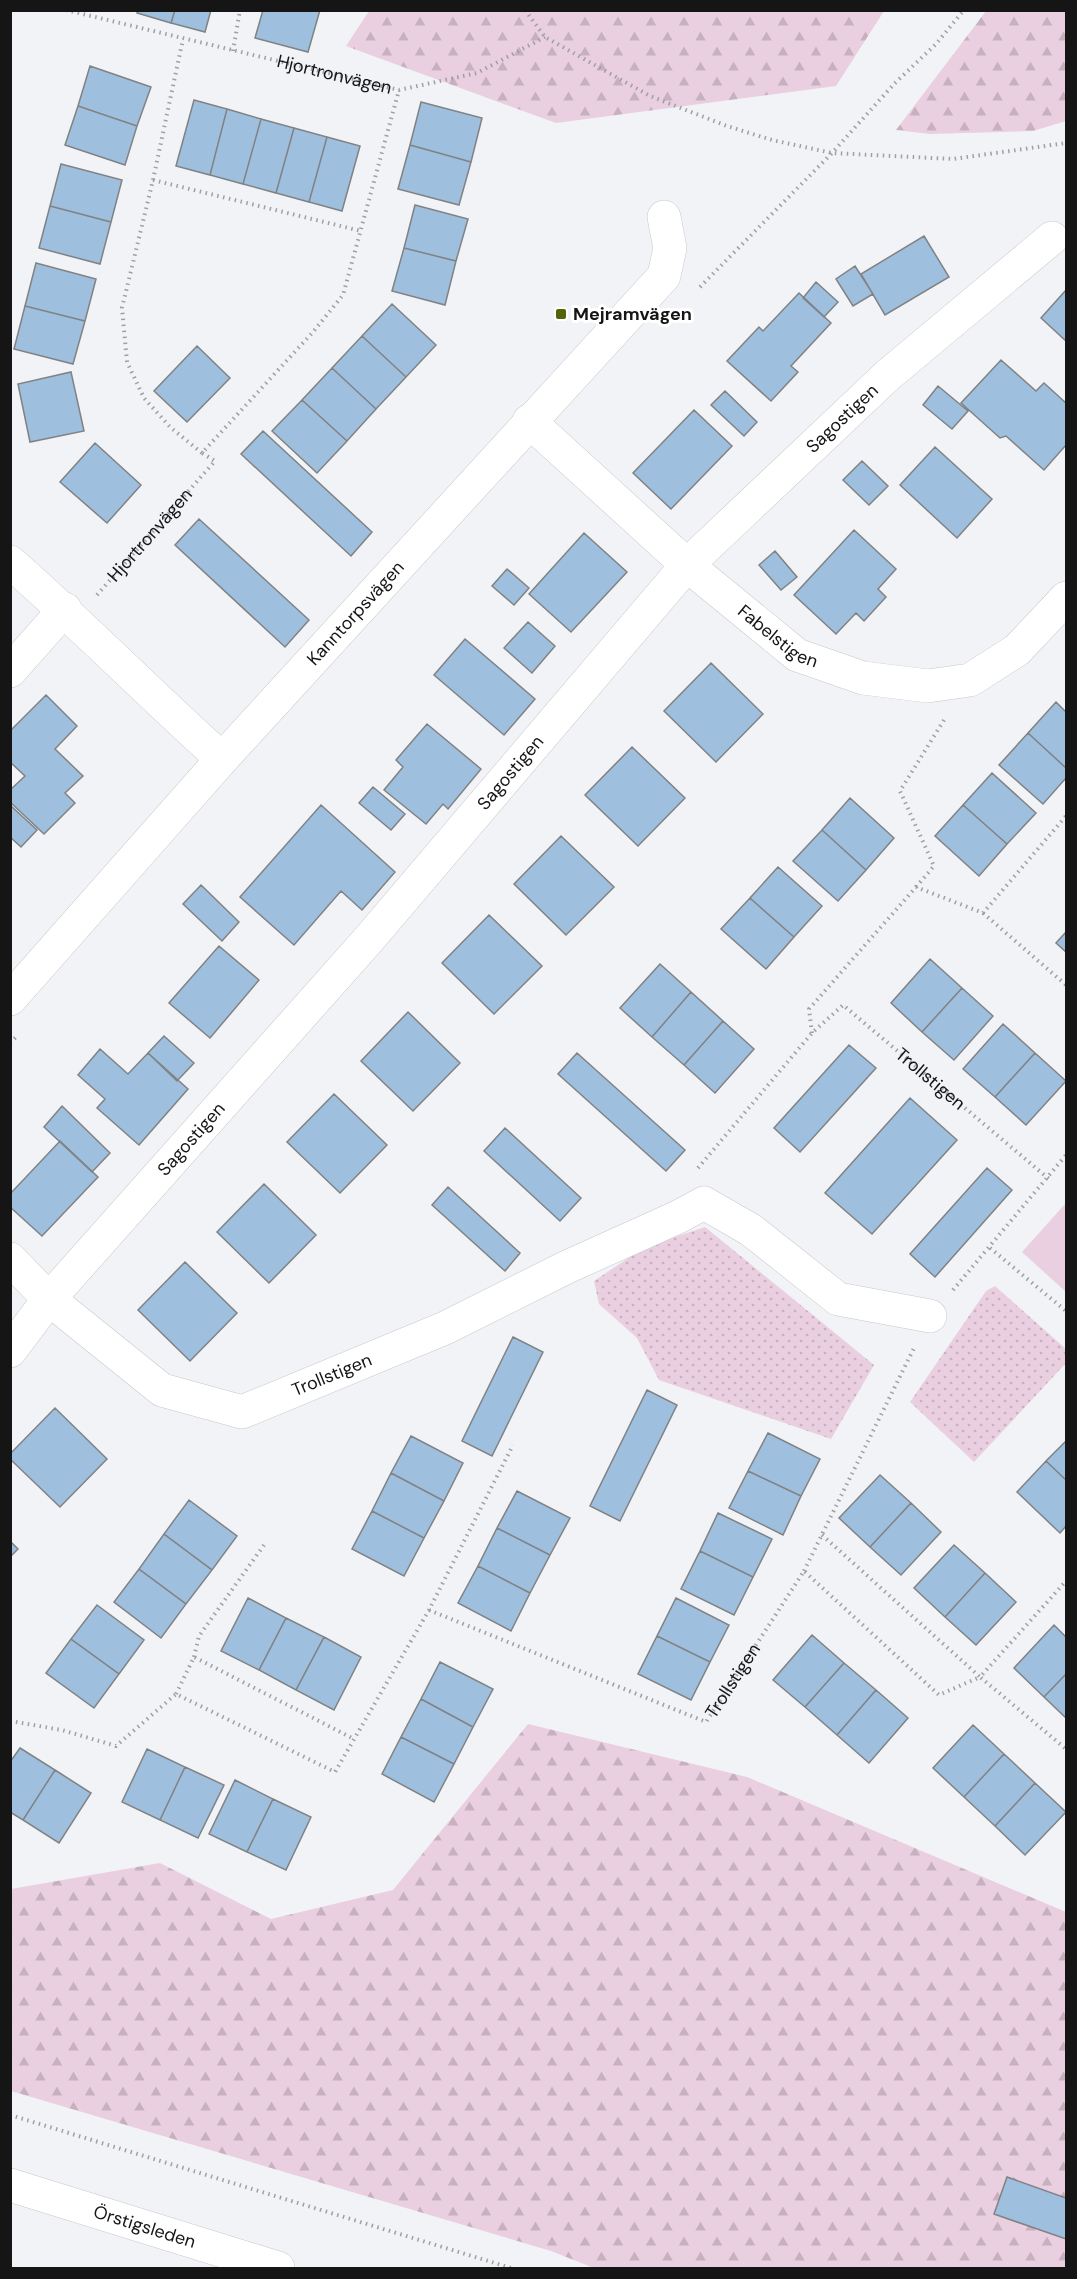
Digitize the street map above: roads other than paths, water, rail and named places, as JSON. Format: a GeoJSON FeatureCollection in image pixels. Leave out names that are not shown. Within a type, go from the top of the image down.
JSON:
{"type":"FeatureCollection","features":[{"type":"Feature","properties":{"kind":"street","name":"Kanntorpsvägen"},"geometry":{"type":"LineString","coordinates":[[10,999],[222,759],[664,276],[670,248],[664,217]]}},
{"type":"Feature","properties":{"kind":"street","name":"Sagostigen"},"geometry":{"type":"LineString","coordinates":[[10,1351],[49,1299],[369,939],[687,565],[888,375],[1052,238]]}},
{"type":"Feature","properties":{"kind":"street","name":"Fabelstigen"},"geometry":{"type":"LineString","coordinates":[[529,421],[687,565],[797,655],[863,678],[928,686],[970,680],[1017,650],[1066,598]]}},
{"type":"Feature","properties":{"kind":"street"},"geometry":{"type":"LineString","coordinates":[[10,562],[70,615],[222,759]]}},
{"type":"Feature","properties":{"kind":"street"},"geometry":{"type":"LineString","coordinates":[[10,671],[70,615]]}},
{"type":"Feature","properties":{"kind":"street","name":"Trollstigen"},"geometry":{"type":"LineString","coordinates":[[10,1259],[49,1299],[162,1390],[242,1412],[445,1328],[567,1267],[704,1203],[751,1230],[838,1299],[930,1316]]}},
{"type":"Feature","properties":{"kind":"street","name":"Örstigsleden"},"geometry":{"type":"LineString","coordinates":[[10,2185],[278,2268]]}},
{"type":"Feature","properties":{"kind":"place","name":"Mejramvägen"},"geometry":{"type":"Point","coordinates":[561,314]}}]}
